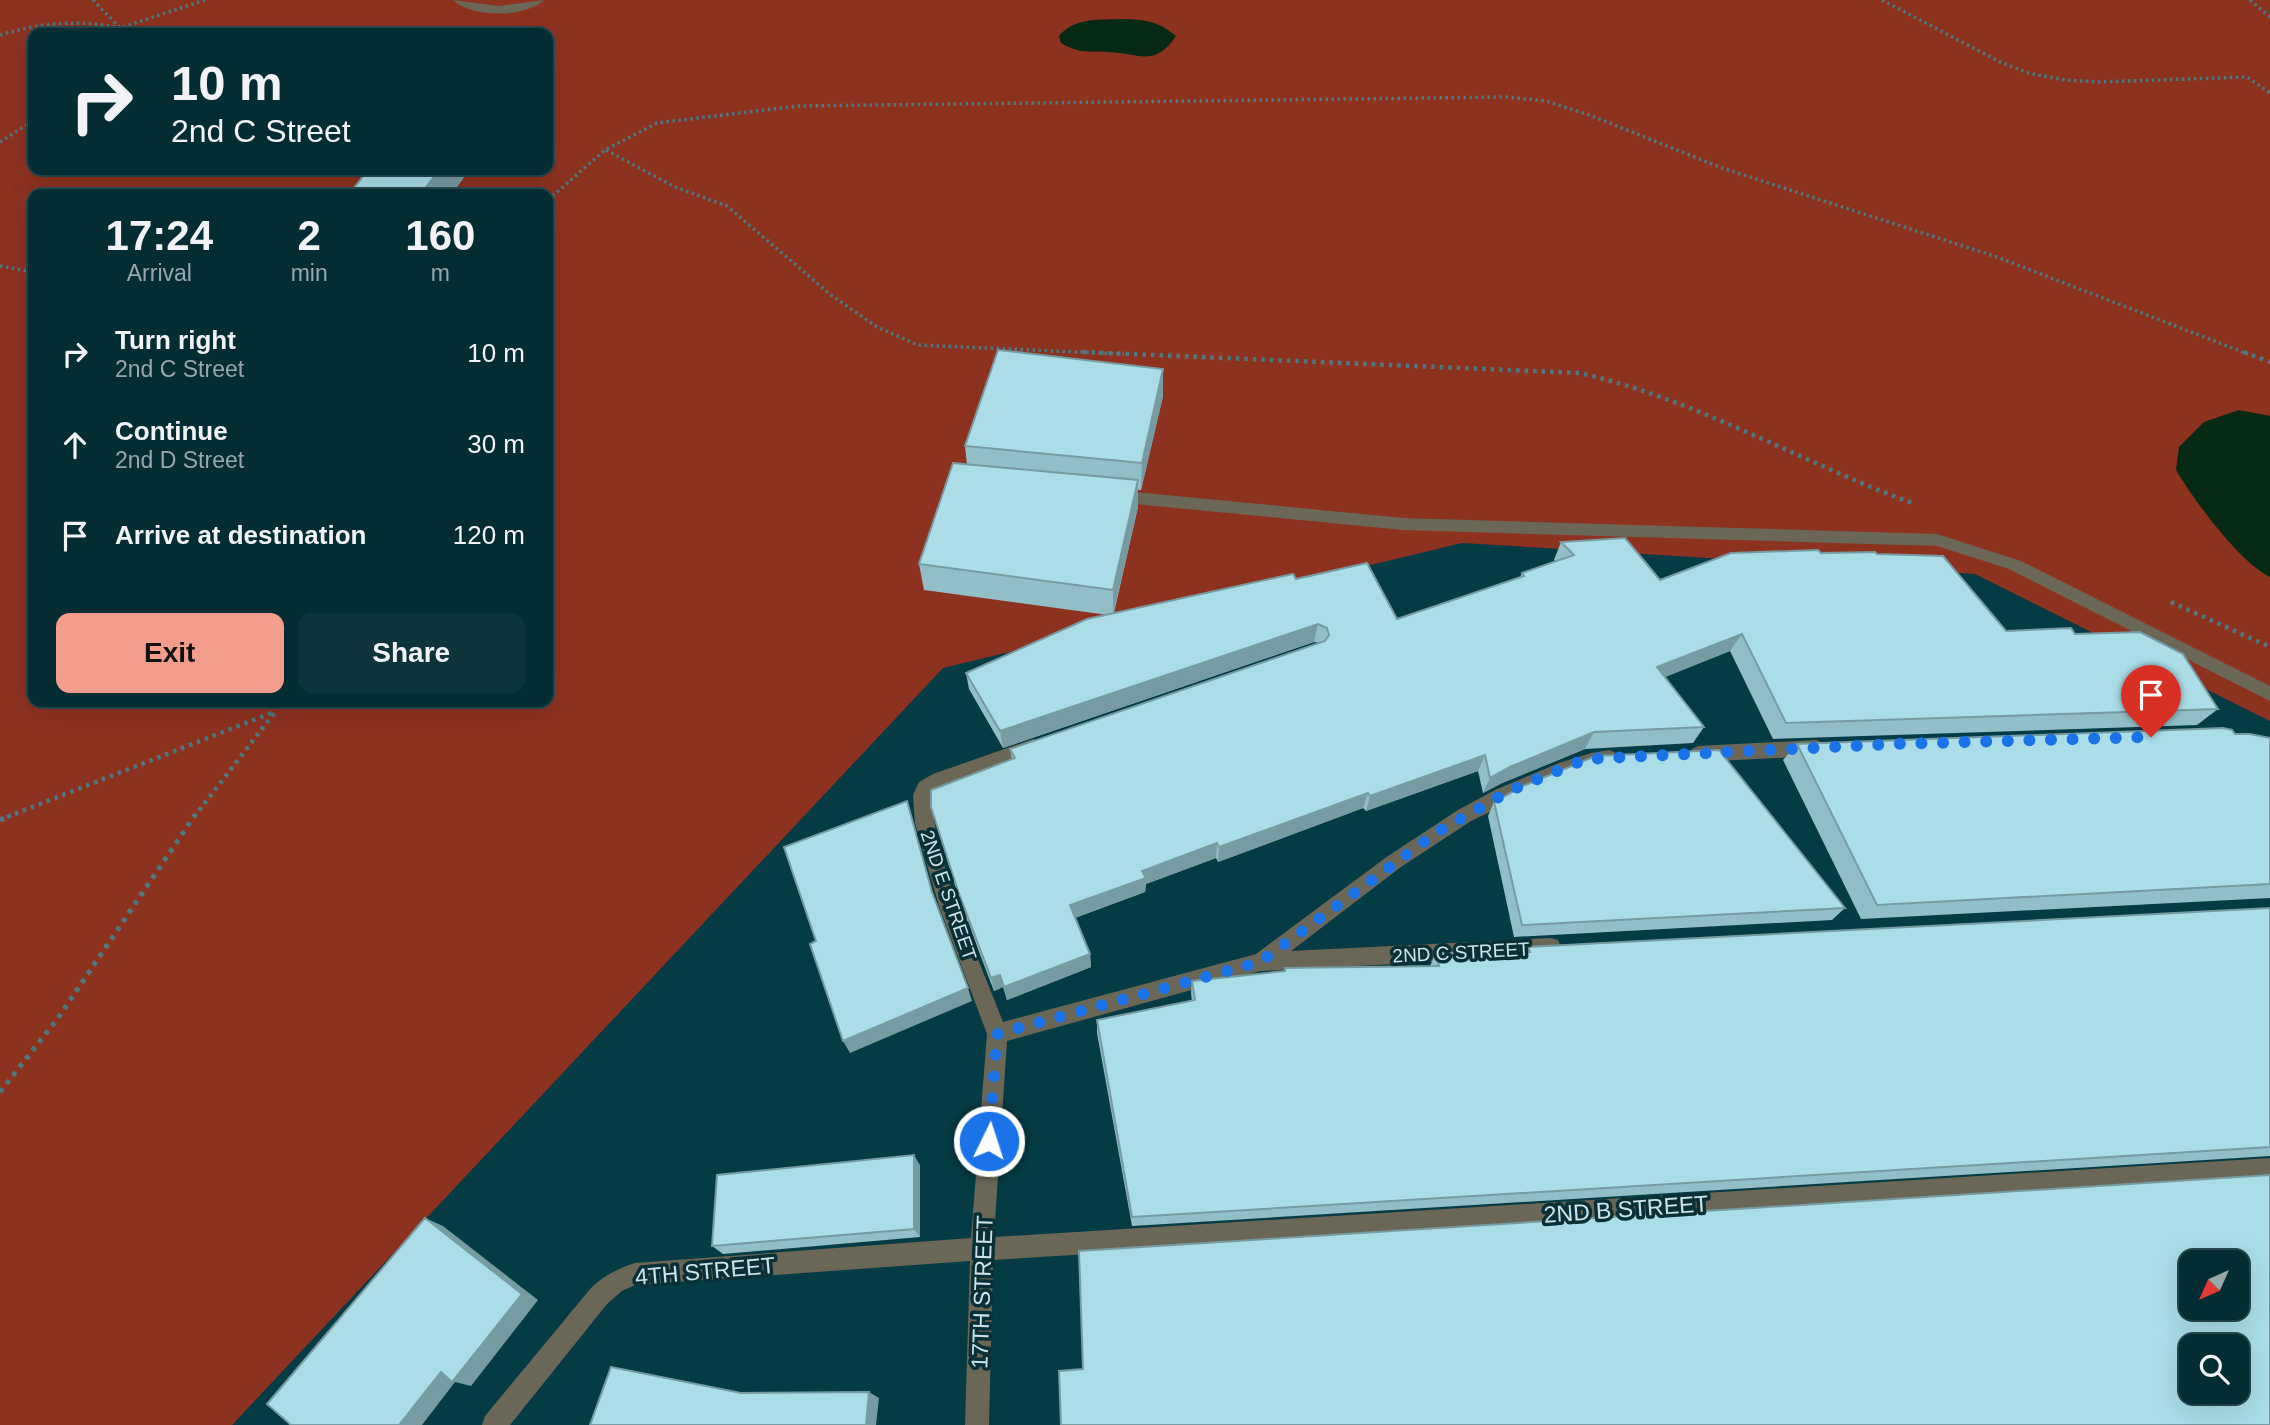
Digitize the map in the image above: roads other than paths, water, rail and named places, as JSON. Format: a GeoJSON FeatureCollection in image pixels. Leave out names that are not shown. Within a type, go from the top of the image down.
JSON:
{"type":"FeatureCollection","features":[{"type":"Feature","properties":{"kind":"street"},"geometry":{"type":"LineString","coordinates":[[458,0],[466,7],[519,9],[533,6],[539,0]]}},
{"type":"Feature","properties":{"kind":"street"},"geometry":{"type":"LineString","coordinates":[[1096,495],[1403,524],[1937,540],[2015,565],[2270,694]]}},
{"type":"Feature","properties":{"kind":"street","name":"2ND E STREET"},"geometry":{"type":"LineString","coordinates":[[997,1034],[949,906],[923,822],[922,795],[925,788],[939,780],[1054,740]]}},
{"type":"Feature","properties":{"kind":"street"},"geometry":{"type":"LineString","coordinates":[[1680,755],[1841,747]]}},
{"type":"Feature","properties":{"kind":"street"},"geometry":{"type":"LineString","coordinates":[[1260,962],[1436,833],[1509,791],[1586,759],[1626,757]]}},
{"type":"Feature","properties":{"kind":"street","name":"2ND C STREET"},"geometry":{"type":"LineString","coordinates":[[997,1034],[1260,962],[1564,946]]}},
{"type":"Feature","properties":{"kind":"street","name":"17TH STREET"},"geometry":{"type":"LineString","coordinates":[[977,1425],[982,1249],[997,1034]]}},
{"type":"Feature","properties":{"kind":"street","name":"2ND B STREET"},"geometry":{"type":"LineString","coordinates":[[982,1249],[2270,1168]]}},
{"type":"Feature","properties":{"kind":"street","name":"4TH STREET"},"geometry":{"type":"LineString","coordinates":[[494,1425],[598,1296],[625,1277],[982,1249]]}}]}
